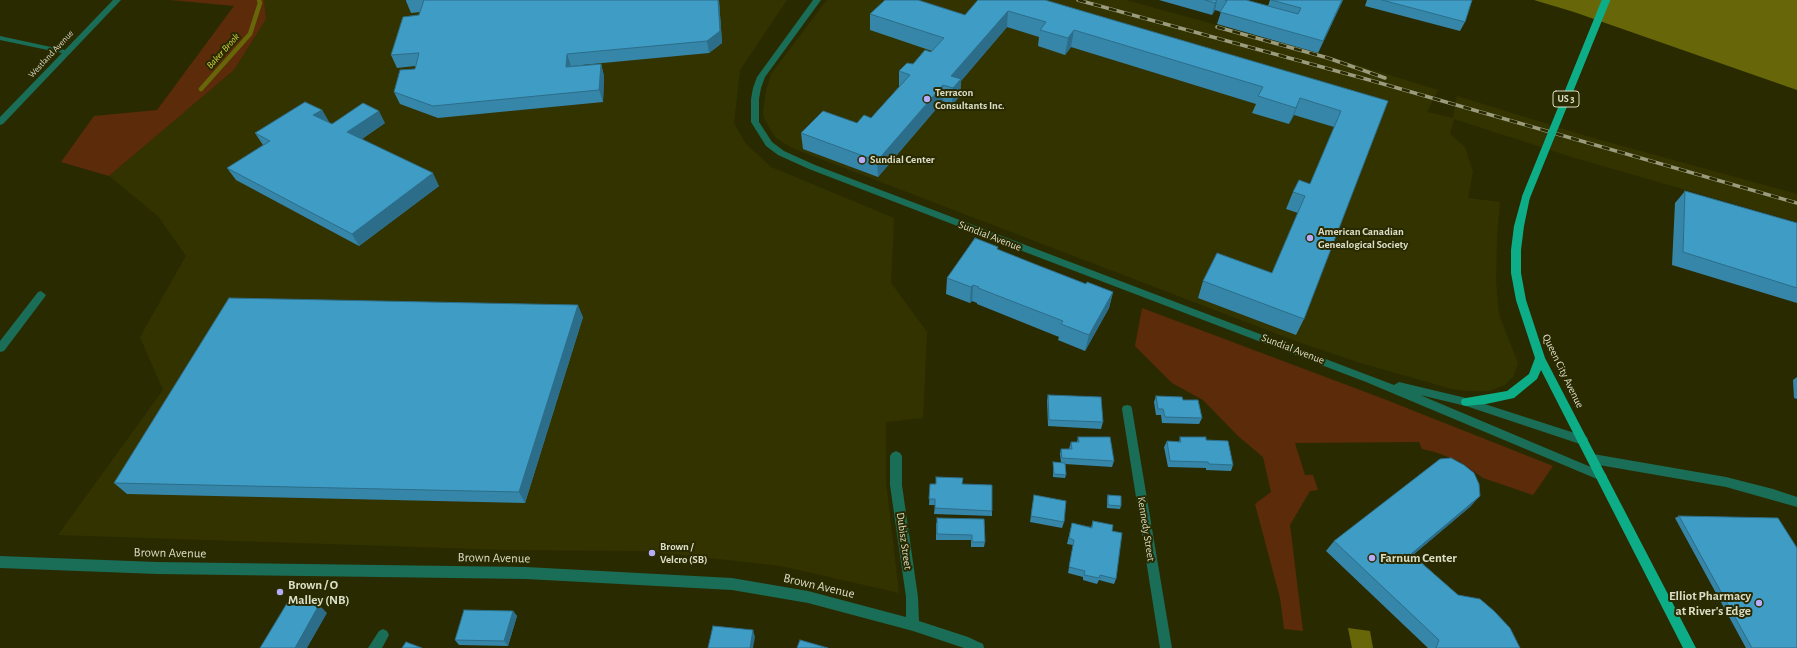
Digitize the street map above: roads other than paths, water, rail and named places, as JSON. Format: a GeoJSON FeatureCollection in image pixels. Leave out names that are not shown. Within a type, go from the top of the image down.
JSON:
{"type":"FeatureCollection","features":[{"type":"Feature","properties":{"kind":"main road","name":"Queen City Avenue"},"geometry":{"type":"LineString","coordinates":[[1606,0],[1526,197],[1519,226],[1516,250],[1516,273],[1521,300],[1540,358],[1690,648]]}},
{"type":"Feature","properties":{"kind":"main road"},"geometry":{"type":"LineString","coordinates":[[1466,402],[1510,395],[1533,376],[1540,358]]}},
{"type":"Feature","properties":{"kind":"street","name":"Westland Avenue"},"geometry":{"type":"LineString","coordinates":[[0,122],[117,0]]}},
{"type":"Feature","properties":{"kind":"street","name":"Sundial Avenue"},"geometry":{"type":"LineString","coordinates":[[817,0],[761,77],[754,99],[756,122],[761,133],[769,144],[781,153],[812,167],[1033,252],[1370,379],[1601,476]]}},
{"type":"Feature","properties":{"kind":"street"},"geometry":{"type":"LineString","coordinates":[[0,38],[66,52]]}},
{"type":"Feature","properties":{"kind":"street"},"geometry":{"type":"LineString","coordinates":[[0,348],[42,295]]}},
{"type":"Feature","properties":{"kind":"street","name":"Sundial Avenue"},"geometry":{"type":"LineString","coordinates":[[1370,379],[1466,402],[1583,440]]}},
{"type":"Feature","properties":{"kind":"street","name":"Kennedy Street"},"geometry":{"type":"LineString","coordinates":[[1127,409],[1166,648]]}},
{"type":"Feature","properties":{"kind":"street","name":"Dubisz Street"},"geometry":{"type":"LineString","coordinates":[[896,456],[896,485],[912,597],[913,625]]}},
{"type":"Feature","properties":{"kind":"street"},"geometry":{"type":"LineString","coordinates":[[1593,459],[1726,482],[1797,502]]}},
{"type":"Feature","properties":{"kind":"street","name":"Brown Avenue"},"geometry":{"type":"LineString","coordinates":[[0,562],[157,568],[526,573],[691,581],[766,589],[808,597],[913,625],[963,641],[978,648]]}},
{"type":"Feature","properties":{"kind":"street"},"geometry":{"type":"LineString","coordinates":[[374,648],[383,635]]}},
{"type":"Feature","properties":{"kind":"waterway","name":"Baker Brook"},"geometry":{"type":"LineString","coordinates":[[201,89],[250,34],[260,3],[259,0]]}},
{"type":"Feature","properties":{"kind":"railway"},"geometry":{"type":"LineString","coordinates":[[1078,0],[1373,81],[1797,203]]}},
{"type":"Feature","properties":{"kind":"railway"},"geometry":{"type":"LineString","coordinates":[[1217,27],[1328,58],[1385,78]]}},
{"type":"Feature","properties":{"kind":"place","name":"Terracon Consultants Inc."},"geometry":{"type":"Point","coordinates":[927,99]}},
{"type":"Feature","properties":{"kind":"place","name":"Sundial Center"},"geometry":{"type":"Point","coordinates":[862,160]}},
{"type":"Feature","properties":{"kind":"place","name":"American Canadian Genealogical Society"},"geometry":{"type":"Point","coordinates":[1310,238]}},
{"type":"Feature","properties":{"kind":"place","name":"Brown / Velcro (SB)"},"geometry":{"type":"Point","coordinates":[652,553]}},
{"type":"Feature","properties":{"kind":"place","name":"Farnum Center"},"geometry":{"type":"Point","coordinates":[1372,558]}},
{"type":"Feature","properties":{"kind":"place","name":"Brown / O Malley (NB)"},"geometry":{"type":"Point","coordinates":[280,592]}},
{"type":"Feature","properties":{"kind":"place","name":"Elliot Pharmacy at River's Edge"},"geometry":{"type":"Point","coordinates":[1759,603]}}]}
